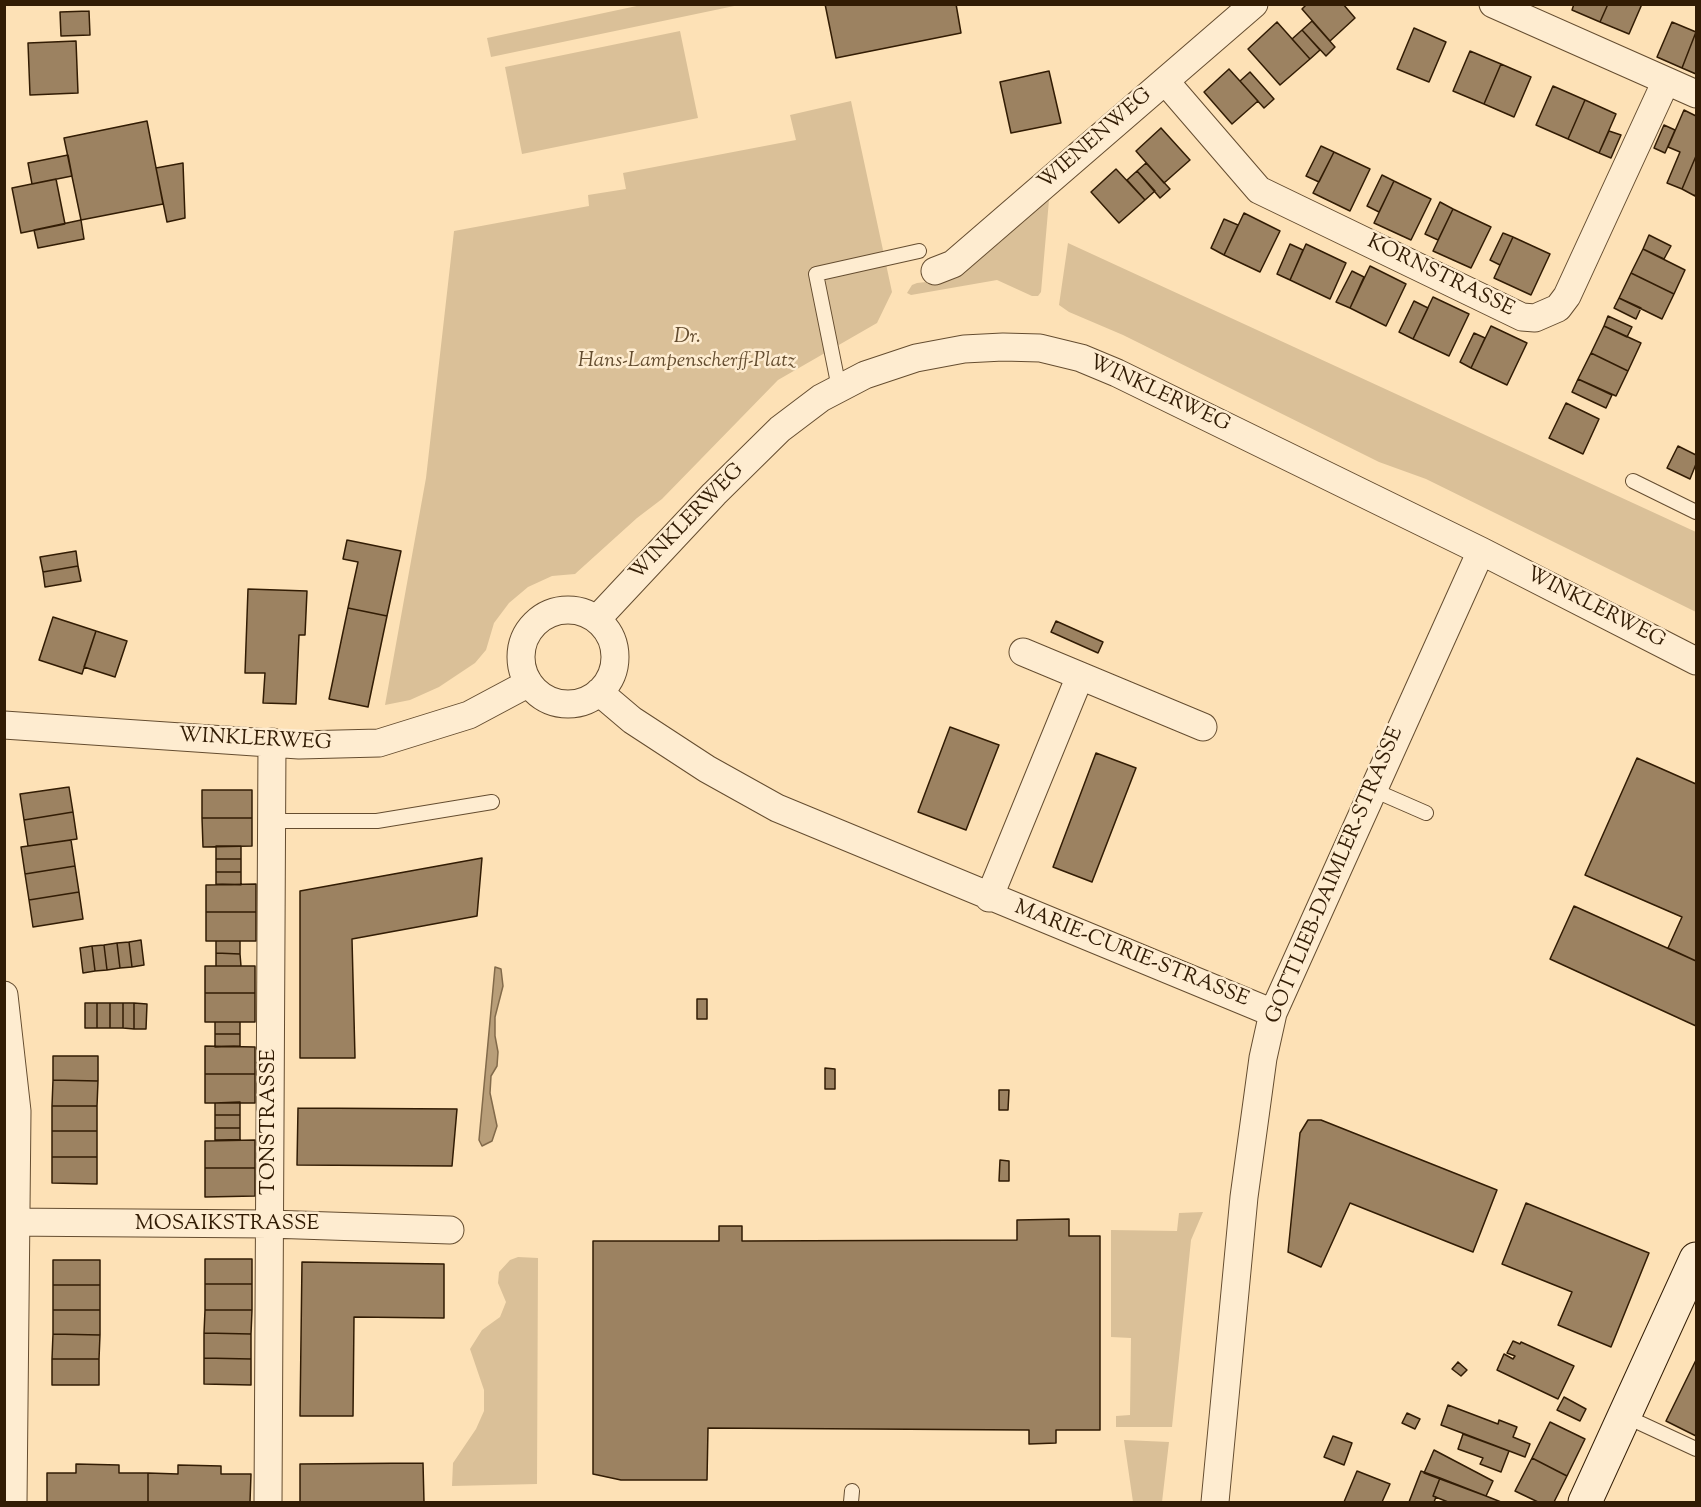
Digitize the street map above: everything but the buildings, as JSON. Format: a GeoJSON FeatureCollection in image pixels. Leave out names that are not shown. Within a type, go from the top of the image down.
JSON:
{"type":"FeatureCollection","features":[{"type":"Feature","properties":{"kind":"main road"},"geometry":{"type":"LineString","coordinates":[[1586,1503],[1627,1417],[1696,1259]]}},
{"type":"Feature","properties":{"kind":"street","name":"WIENENWEG"},"geometry":{"type":"LineString","coordinates":[[927,261],[953,264],[1254,4]]}},
{"type":"Feature","properties":{"kind":"street"},"geometry":{"type":"LineString","coordinates":[[1493,4],[1696,94]]}},
{"type":"Feature","properties":{"kind":"street","name":"KORNSTRASSE"},"geometry":{"type":"LineString","coordinates":[[1165,81],[1259,190],[1522,317],[1535,318],[1558,308],[1568,296],[1666,81]]}},
{"type":"Feature","properties":{"kind":"street","name":"WINKLERWEG"},"geometry":{"type":"LineString","coordinates":[[597,619],[684,525],[780,429],[821,398],[865,375],[915,358],[964,349],[1040,348],[1081,358],[1118,372],[1481,551],[1696,661]]}},
{"type":"Feature","properties":{"kind":"street","name":"GOTTLIEB-DAIMLER-STRASSE"},"geometry":{"type":"LineString","coordinates":[[1215,1503],[1244,1197],[1263,1058],[1273,1013],[1371,789],[1481,551]]}},
{"type":"Feature","properties":{"kind":"street"},"geometry":{"type":"LineString","coordinates":[[568,609],[584,612],[597,619],[609,632],[615,648],[615,662],[610,679],[599,693],[587,700],[564,704],[540,694],[529,683],[522,669],[521,654],[523,642],[536,623],[545,615],[568,609]]}},
{"type":"Feature","properties":{"kind":"street"},"geometry":{"type":"LineString","coordinates":[[1023,652],[1203,727]]}},
{"type":"Feature","properties":{"kind":"street","name":"MARIE-CURIE-STRASSE"},"geometry":{"type":"LineString","coordinates":[[989,898],[1080,676]]}},
{"type":"Feature","properties":{"kind":"street","name":"WINKLERWEG"},"geometry":{"type":"LineString","coordinates":[[4,725],[298,745],[379,743],[469,715],[529,683]]}},
{"type":"Feature","properties":{"kind":"street","name":"MARIE-CURIE-STRASSE"},"geometry":{"type":"LineString","coordinates":[[599,693],[632,720],[707,769],[777,808],[989,898],[1273,1013]]}},
{"type":"Feature","properties":{"kind":"street","name":"TONSTRASSE"},"geometry":{"type":"LineString","coordinates":[[268,1503],[272,742]]}},
{"type":"Feature","properties":{"kind":"street"},"geometry":{"type":"LineString","coordinates":[[5,1003],[17,1111],[10,1222],[13,1503]]}},
{"type":"Feature","properties":{"kind":"street","name":"MOSAIKSTRASSE"},"geometry":{"type":"LineString","coordinates":[[10,1222],[269,1224],[450,1230]]}},
{"type":"Feature","properties":{"kind":"lane"},"geometry":{"type":"LineString","coordinates":[[839,388],[816,274],[927,261]]}},
{"type":"Feature","properties":{"kind":"lane"},"geometry":{"type":"LineString","coordinates":[[1633,481],[1696,512]]}},
{"type":"Feature","properties":{"kind":"lane"},"geometry":{"type":"LineString","coordinates":[[1371,789],[1426,813]]}},
{"type":"Feature","properties":{"kind":"lane"},"geometry":{"type":"LineString","coordinates":[[272,820],[377,821],[492,802]]}},
{"type":"Feature","properties":{"kind":"lane"},"geometry":{"type":"LineString","coordinates":[[1627,1417],[1696,1449]]}},
{"type":"Feature","properties":{"kind":"green space"},"geometry":{"type":"Polygon","coordinates":[[[646,4],[739,5],[491,57],[487,38],[646,4]]]}},
{"type":"Feature","properties":{"kind":"green space"},"geometry":{"type":"Polygon","coordinates":[[[680,31],[698,118],[522,154],[505,67],[680,31]]]}},
{"type":"Feature","properties":{"kind":"green space","name":"Dr. Hans-Lampenscherff-Platz"},"geometry":{"type":"Polygon","coordinates":[[[851,101],[892,292],[877,323],[778,380],[662,499],[637,518],[575,574],[552,576],[528,587],[509,603],[494,623],[486,650],[475,663],[439,687],[410,700],[385,705],[426,478],[454,231],[589,206],[588,195],[626,189],[623,173],[796,140],[790,115],[851,101]]]}},
{"type":"Feature","properties":{"kind":"green space"},"geometry":{"type":"Polygon","coordinates":[[[1049,200],[1041,292],[1038,296],[1032,296],[997,280],[911,295],[907,293],[912,285],[917,283],[954,279],[962,275],[1049,200]]]}},
{"type":"Feature","properties":{"kind":"green space"},"geometry":{"type":"Polygon","coordinates":[[[1068,243],[1696,532],[1696,612],[1426,479],[1379,462],[1123,335],[1069,312],[1059,305],[1068,243]]]}},
{"type":"Feature","properties":{"kind":"green space"},"geometry":{"type":"Polygon","coordinates":[[[1203,1212],[1191,1240],[1172,1427],[1116,1427],[1116,1416],[1130,1415],[1131,1338],[1111,1337],[1111,1230],[1177,1231],[1179,1213],[1203,1212]]]}},
{"type":"Feature","properties":{"kind":"green space"},"geometry":{"type":"Polygon","coordinates":[[[518,1257],[538,1258],[537,1484],[452,1486],[453,1463],[476,1429],[484,1411],[484,1390],[470,1349],[482,1330],[500,1317],[506,1302],[498,1283],[499,1272],[510,1260],[518,1257]]]}},
{"type":"Feature","properties":{"kind":"green space"},"geometry":{"type":"Polygon","coordinates":[[[1124,1440],[1169,1442],[1162,1502],[1133,1502],[1124,1440]]]}},
{"type":"Feature","properties":{"kind":"shaded area"},"geometry":{"type":"Polygon","coordinates":[[[495,967],[501,969],[503,986],[495,1017],[498,1052],[497,1066],[491,1076],[490,1093],[497,1126],[492,1141],[482,1146],[479,1140],[495,967]]]}}]}
